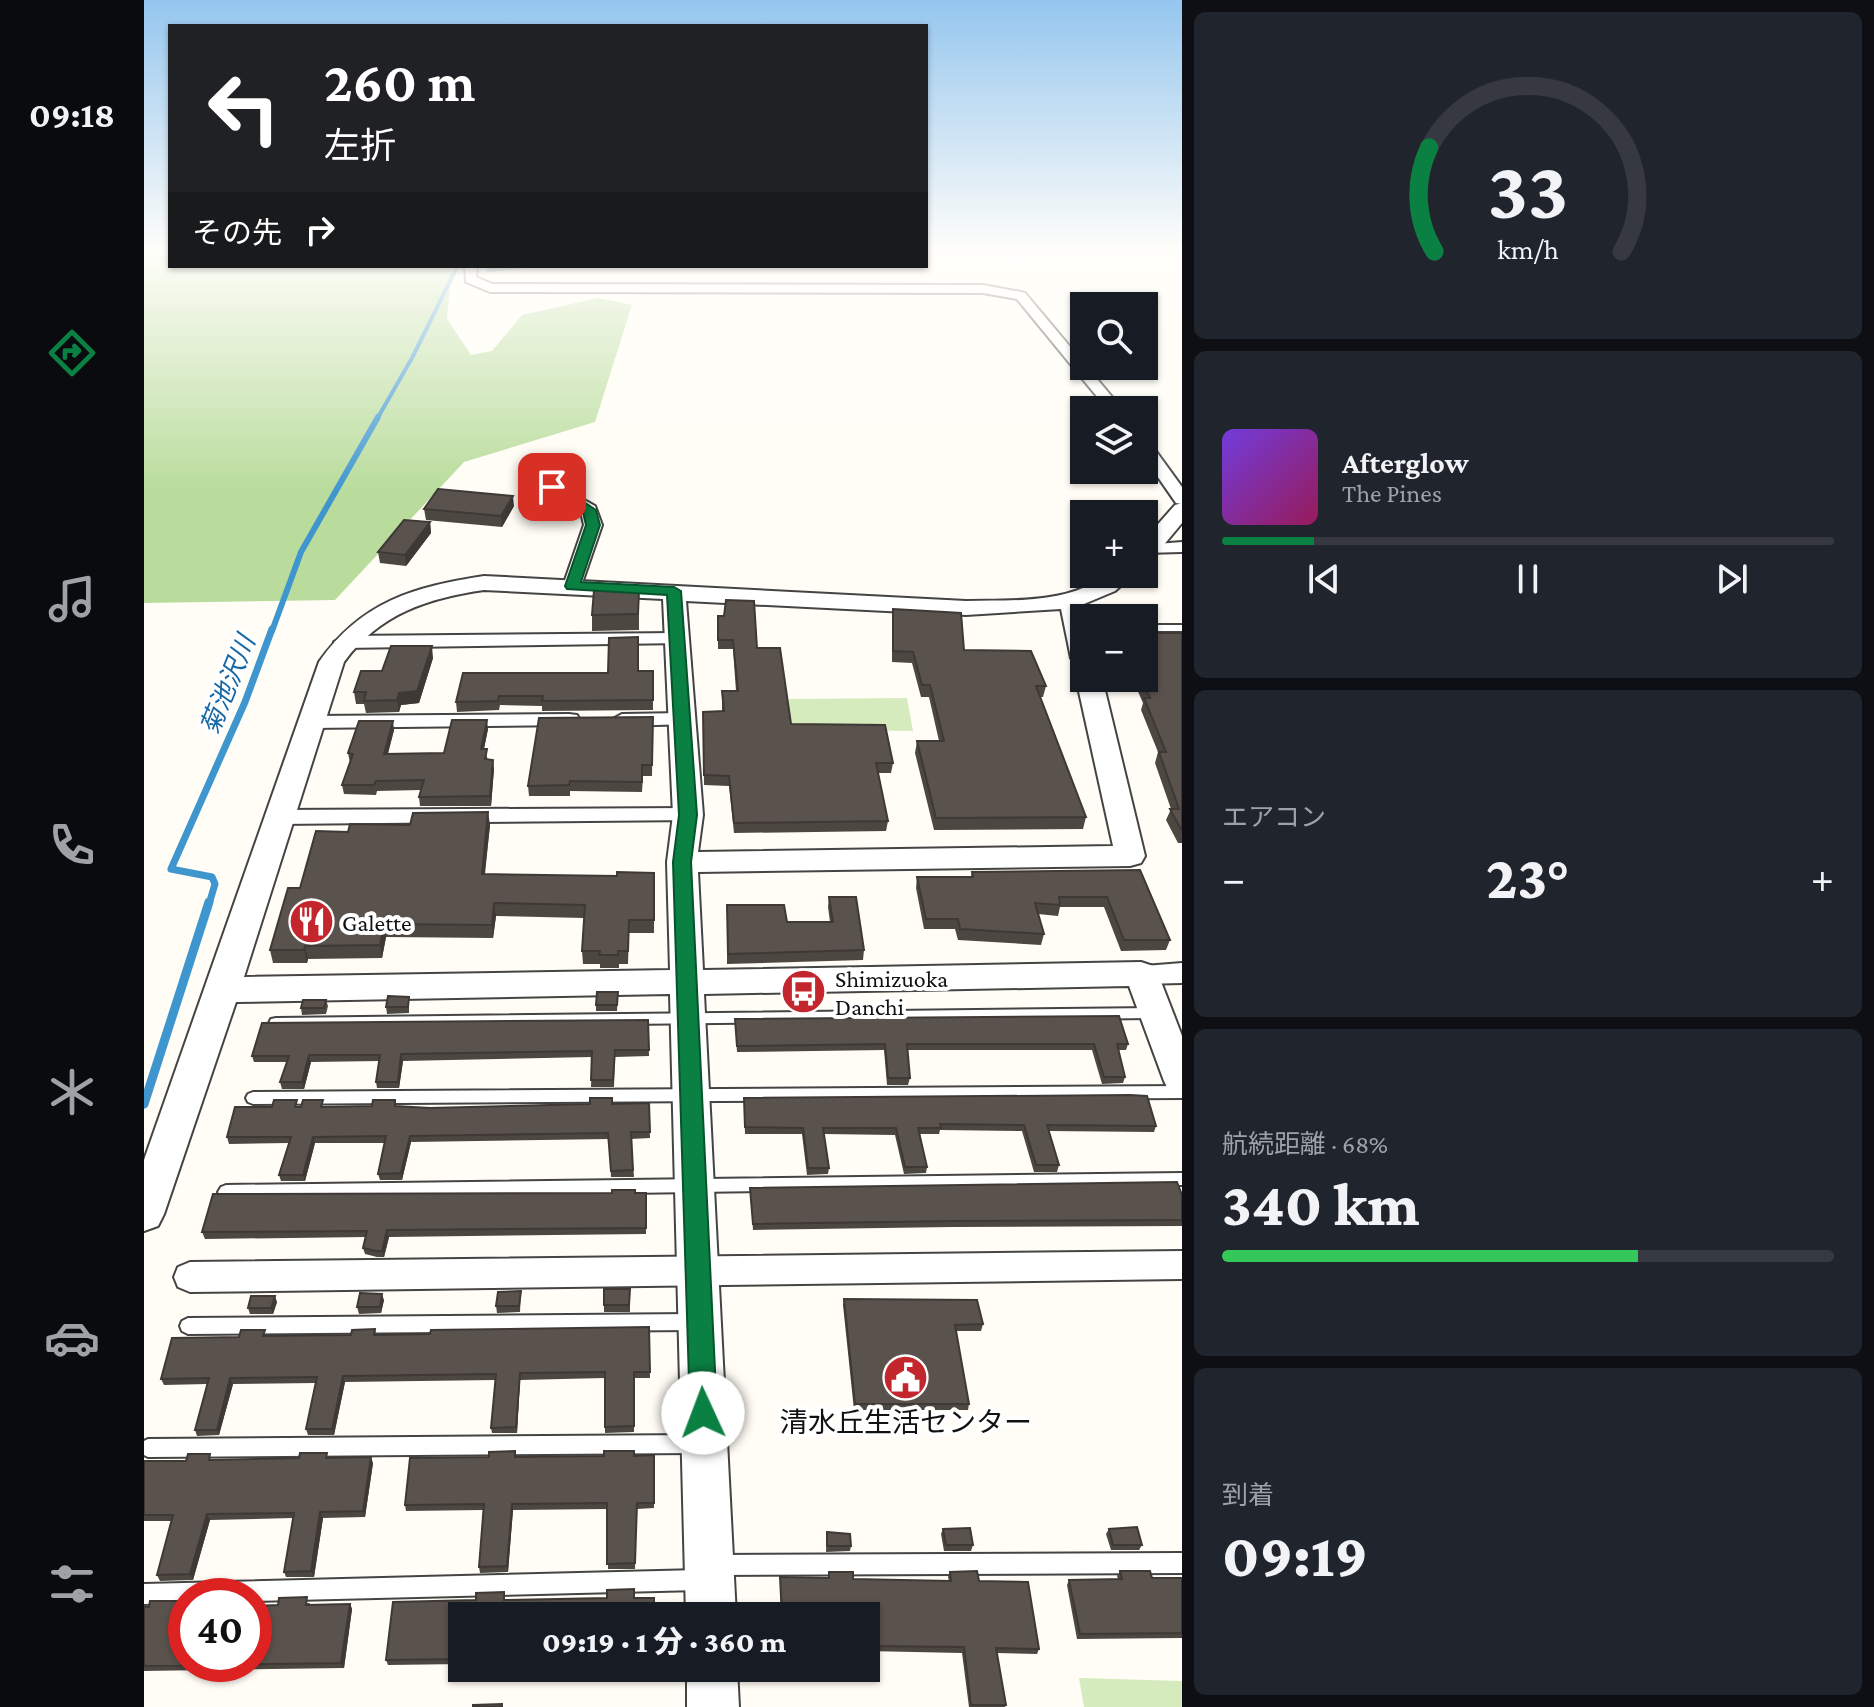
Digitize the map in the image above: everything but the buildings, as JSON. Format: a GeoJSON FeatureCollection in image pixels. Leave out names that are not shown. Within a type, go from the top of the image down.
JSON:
{"type":"FeatureCollection","features":[{"type":"Feature","properties":{"kind":"street"},"geometry":{"type":"LineString","coordinates":[[1052,333],[1104,396]]}},
{"type":"Feature","properties":{"kind":"street"},"geometry":{"type":"LineString","coordinates":[[1158,466],[1182,500]]}},
{"type":"Feature","properties":{"kind":"street"},"geometry":{"type":"LineString","coordinates":[[552,487],[589,510],[593,525],[572,586]]}},
{"type":"Feature","properties":{"kind":"street"},"geometry":{"type":"LineString","coordinates":[[1158,538],[1182,509]]}},
{"type":"Feature","properties":{"kind":"street"},"geometry":{"type":"LineString","coordinates":[[1158,550],[1182,547]]}},
{"type":"Feature","properties":{"kind":"street"},"geometry":{"type":"LineString","coordinates":[[144,1214],[223,990],[332,662],[344,642],[385,609],[431,592],[484,583],[966,608],[1031,606],[1071,600],[1098,588]]}},
{"type":"Feature","properties":{"kind":"street"},"geometry":{"type":"LineString","coordinates":[[674,591],[688,815],[682,862],[710,1587]]}},
{"type":"Feature","properties":{"kind":"street"},"geometry":{"type":"LineString","coordinates":[[1071,600],[1072,604]]}},
{"type":"Feature","properties":{"kind":"street"},"geometry":{"type":"LineString","coordinates":[[344,642],[678,639]]}},
{"type":"Feature","properties":{"kind":"street"},"geometry":{"type":"LineString","coordinates":[[682,862],[1130,856],[1092,692]]}},
{"type":"Feature","properties":{"kind":"street"},"geometry":{"type":"LineString","coordinates":[[311,722],[682,719]]}},
{"type":"Feature","properties":{"kind":"street"},"geometry":{"type":"LineString","coordinates":[[278,817],[688,815]]}},
{"type":"Feature","properties":{"kind":"street"},"geometry":{"type":"LineString","coordinates":[[223,990],[686,999],[1182,973]]}},
{"type":"Feature","properties":{"kind":"street"},"geometry":{"type":"LineString","coordinates":[[1141,974],[1168,1028],[1182,1081]]}},
{"type":"Feature","properties":{"kind":"street"},"geometry":{"type":"LineString","coordinates":[[190,1277],[1182,1265]]}},
{"type":"Feature","properties":{"kind":"street"},"geometry":{"type":"LineString","coordinates":[[712,1682],[713,1707]]}},
{"type":"Feature","properties":{"kind":"lane"},"geometry":{"type":"LineString","coordinates":[[1158,628],[1182,628]]}},
{"type":"Feature","properties":{"kind":"lane"},"geometry":{"type":"LineString","coordinates":[[276,1023],[686,999],[1168,1028]]}},
{"type":"Feature","properties":{"kind":"lane"},"geometry":{"type":"LineString","coordinates":[[253,1098],[1182,1092]]}},
{"type":"Feature","properties":{"kind":"lane"},"geometry":{"type":"LineString","coordinates":[[226,1192],[1182,1179]]}},
{"type":"Feature","properties":{"kind":"lane"},"geometry":{"type":"LineString","coordinates":[[188,1326],[700,1322]]}},
{"type":"Feature","properties":{"kind":"lane"},"geometry":{"type":"LineString","coordinates":[[148,1448],[704,1444]]}},
{"type":"Feature","properties":{"kind":"lane"},"geometry":{"type":"LineString","coordinates":[[144,1594],[710,1587],[1182,1563]]}},
{"type":"Feature","properties":{"kind":"green space"},"geometry":{"type":"Polygon","coordinates":[[[144,333],[456,333],[471,355],[492,351],[507,333],[623,333],[595,422],[464,462],[335,600],[144,603],[144,333]]]}},
{"type":"Feature","properties":{"kind":"green space"},"geometry":{"type":"Polygon","coordinates":[[[907,698],[913,731],[765,729],[790,699],[907,698]]]}},
{"type":"Feature","properties":{"kind":"green space"},"geometry":{"type":"Polygon","coordinates":[[[1079,1678],[1182,1681],[1182,1707],[1084,1707],[1079,1678]]]}},
{"type":"Feature","properties":{"kind":"waterway","name":"菊池沢川"},"geometry":{"type":"LineString","coordinates":[[377,419],[425,333]]}},
{"type":"Feature","properties":{"kind":"waterway","name":"菊池沢川"},"geometry":{"type":"LineString","coordinates":[[272,631],[301,552],[378,417]]}},
{"type":"Feature","properties":{"kind":"waterway","name":"菊池沢川"},"geometry":{"type":"LineString","coordinates":[[209,904],[215,884],[212,877],[171,869],[245,702],[272,629]]}},
{"type":"Feature","properties":{"kind":"waterway","name":"菊池沢川"},"geometry":{"type":"LineString","coordinates":[[144,1104],[209,902]]}},
{"type":"Feature","properties":{"kind":"place","name":"Galette"},"geometry":{"type":"Point","coordinates":[311,922]}},
{"type":"Feature","properties":{"kind":"place","name":"Shimizuoka Danchi"},"geometry":{"type":"Point","coordinates":[804,992]}},
{"type":"Feature","properties":{"kind":"place","name":"清水丘生活センター"},"geometry":{"type":"Point","coordinates":[906,1378]}},
{"type":"Feature","properties":{"kind":"route"},"geometry":{"type":"LineString","coordinates":[[552,487],[589,510],[593,525],[572,586],[674,591],[688,815],[682,862],[703,1413]]}}]}
